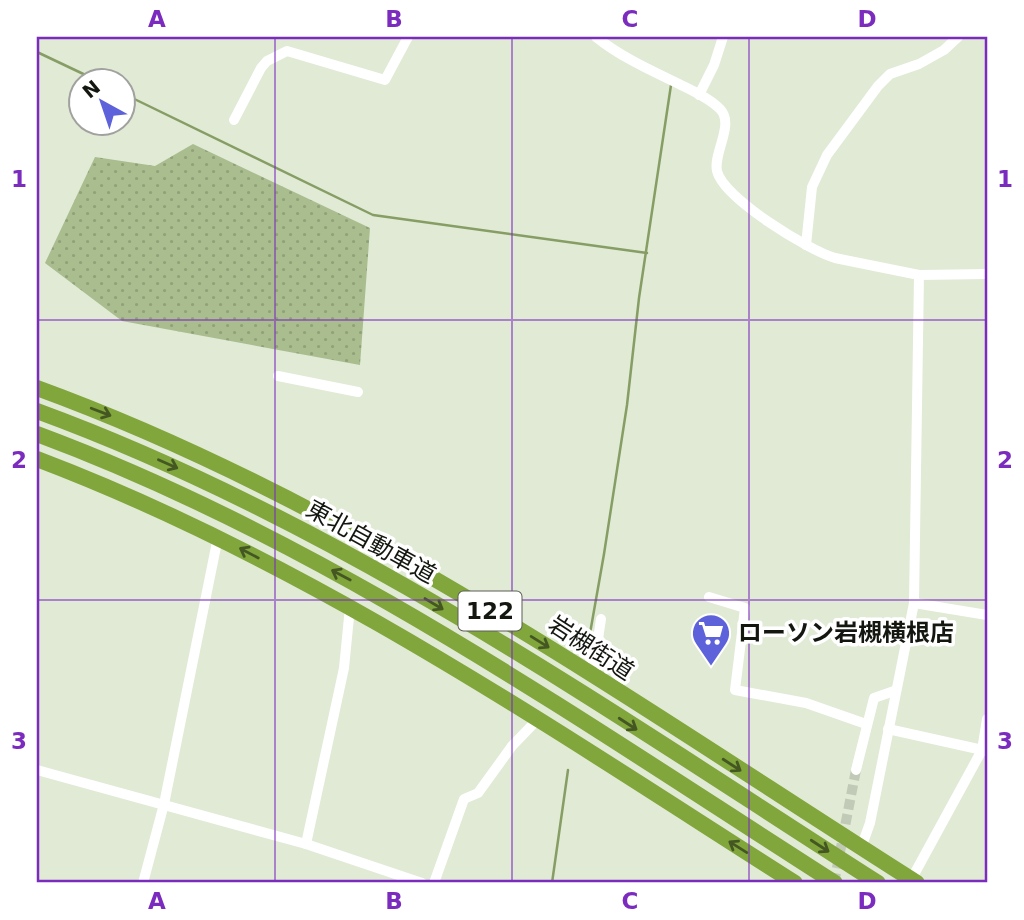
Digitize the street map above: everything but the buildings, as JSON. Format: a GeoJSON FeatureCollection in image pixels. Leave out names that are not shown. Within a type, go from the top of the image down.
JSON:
{"type":"FeatureCollection","features":[{"type":"Feature","properties":{"kind":"highway","name":"岩槻街道"},"geometry":{"type":"LineString","coordinates":[[37,388],[116,417],[219,464],[348,529],[587,671],[914,881]]}},
{"type":"Feature","properties":{"kind":"highway","name":"東北自動車道"},"geometry":{"type":"LineString","coordinates":[[37,411],[144,453],[225,489],[390,577],[545,671],[878,883]]}},
{"type":"Feature","properties":{"kind":"highway","name":"東北自動車道"},"geometry":{"type":"LineString","coordinates":[[37,434],[205,506],[345,578],[530,689],[835,883]]}},
{"type":"Feature","properties":{"kind":"highway","name":"122"},"geometry":{"type":"LineString","coordinates":[[37,459],[119,492],[218,537],[350,607],[537,720],[795,883]]}},
{"type":"Feature","properties":{"kind":"street"},"geometry":{"type":"LineString","coordinates":[[234,120],[261,68],[287,51],[385,80],[408,37]]}},
{"type":"Feature","properties":{"kind":"street"},"geometry":{"type":"LineString","coordinates":[[596,37],[615,52],[699,94],[722,111],[725,120],[717,170],[723,184],[741,202],[806,245],[823,255],[919,275],[987,274]]}},
{"type":"Feature","properties":{"kind":"street"},"geometry":{"type":"LineString","coordinates":[[699,94],[714,65],[723,37]]}},
{"type":"Feature","properties":{"kind":"street"},"geometry":{"type":"LineString","coordinates":[[806,245],[812,187],[827,155],[878,86],[890,74],[919,64],[944,50],[958,37]]}},
{"type":"Feature","properties":{"kind":"street"},"geometry":{"type":"LineString","coordinates":[[861,848],[870,823],[894,691],[914,603],[919,275]]}},
{"type":"Feature","properties":{"kind":"street"},"geometry":{"type":"LineString","coordinates":[[278,376],[358,392]]}},
{"type":"Feature","properties":{"kind":"street"},"geometry":{"type":"LineString","coordinates":[[143,883],[164,804],[218,537]]}},
{"type":"Feature","properties":{"kind":"street"},"geometry":{"type":"LineString","coordinates":[[709,597],[745,608],[735,690],[806,703],[866,724]]}},
{"type":"Feature","properties":{"kind":"street"},"geometry":{"type":"LineString","coordinates":[[914,603],[987,615]]}},
{"type":"Feature","properties":{"kind":"street"},"geometry":{"type":"LineString","coordinates":[[306,845],[344,668],[350,607]]}},
{"type":"Feature","properties":{"kind":"street"},"geometry":{"type":"LineString","coordinates":[[587,671],[595,659],[601,619]]}},
{"type":"Feature","properties":{"kind":"street"},"geometry":{"type":"LineString","coordinates":[[856,770],[873,698],[894,691]]}},
{"type":"Feature","properties":{"kind":"street"},"geometry":{"type":"LineString","coordinates":[[914,881],[985,751],[987,719]]}},
{"type":"Feature","properties":{"kind":"street"},"geometry":{"type":"LineString","coordinates":[[434,883],[464,799],[478,793],[512,746],[537,720]]}},
{"type":"Feature","properties":{"kind":"street"},"geometry":{"type":"LineString","coordinates":[[888,729],[985,751]]}},
{"type":"Feature","properties":{"kind":"street"},"geometry":{"type":"LineString","coordinates":[[37,770],[306,845],[422,883]]}},
{"type":"Feature","properties":{"kind":"green space"},"geometry":{"type":"Polygon","coordinates":[[[193,144],[370,228],[360,365],[122,321],[45,263],[95,157],[155,166],[193,144]]]}},
{"type":"Feature","properties":{"kind":"waterway"},"geometry":{"type":"LineString","coordinates":[[37,52],[66,66]]}},
{"type":"Feature","properties":{"kind":"waterway"},"geometry":{"type":"LineString","coordinates":[[586,656],[627,405],[639,298],[671,85]]}},
{"type":"Feature","properties":{"kind":"waterway"},"geometry":{"type":"LineString","coordinates":[[136,100],[373,215],[647,253]]}},
{"type":"Feature","properties":{"kind":"waterway"},"geometry":{"type":"LineString","coordinates":[[552,883],[568,770]]}},
{"type":"Feature","properties":{"kind":"tunnel"},"geometry":{"type":"LineString","coordinates":[[834,883],[856,770]]}},
{"type":"Feature","properties":{"kind":"place","name":"ローソン岩槻横根店"},"geometry":{"type":"Point","coordinates":[711,667]}}]}
